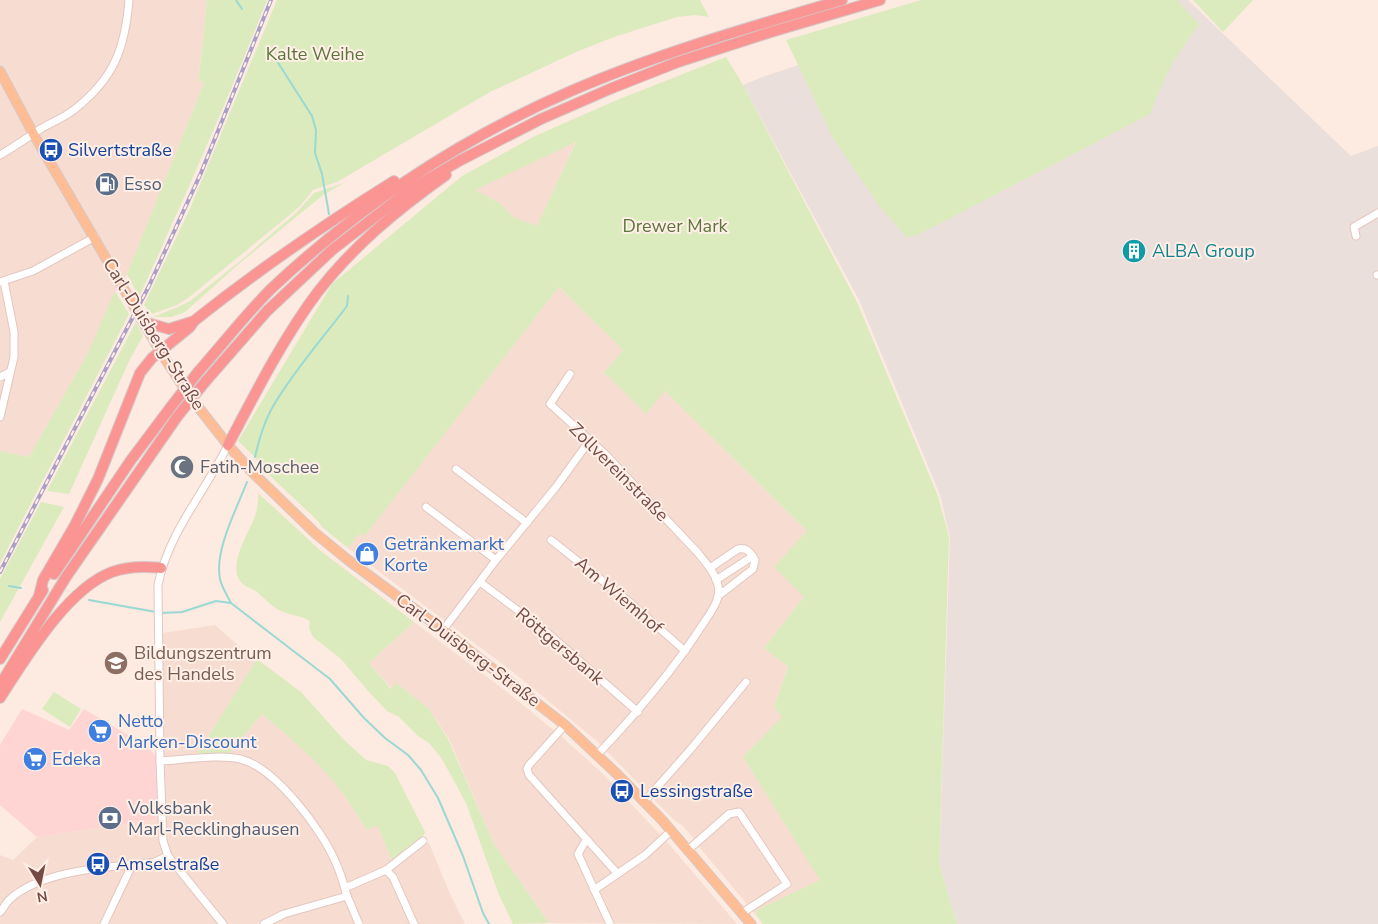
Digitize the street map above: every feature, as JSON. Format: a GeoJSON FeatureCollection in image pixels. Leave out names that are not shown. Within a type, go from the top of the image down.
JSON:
{"type":"FeatureCollection","features":[{"type":"Feature","properties":{"kind":"highway"},"geometry":{"type":"LineString","coordinates":[[0,659],[39,596],[131,460],[198,372],[270,291],[311,253],[355,217],[401,183],[448,154],[570,91],[615,73],[721,36],[842,0]]}},
{"type":"Feature","properties":{"kind":"highway"},"geometry":{"type":"LineString","coordinates":[[0,685],[66,577],[177,417],[267,311],[332,250],[411,189],[459,161],[541,119],[678,62],[880,0]]}},
{"type":"Feature","properties":{"kind":"highway"},"geometry":{"type":"LineString","coordinates":[[144,322],[169,329],[194,321],[240,284],[350,209],[421,164],[496,121],[521,115]]}},
{"type":"Feature","properties":{"kind":"highway"},"geometry":{"type":"LineString","coordinates":[[228,445],[296,324],[317,293],[348,257],[380,225],[407,203],[450,173],[459,161]]}},
{"type":"Feature","properties":{"kind":"highway"},"geometry":{"type":"LineString","coordinates":[[39,596],[43,580],[75,525],[98,478],[140,373],[148,362],[190,328],[194,321]]}},
{"type":"Feature","properties":{"kind":"highway"},"geometry":{"type":"LineString","coordinates":[[0,698],[41,636],[79,593],[92,582],[124,568],[140,566],[161,568]]}},
{"type":"Feature","properties":{"kind":"main road","name":"Carl-Duisberg-Straße"},"geometry":{"type":"LineString","coordinates":[[0,71],[34,134],[160,351],[188,394],[228,445],[274,495],[315,533],[348,560],[444,630],[565,725],[644,802],[751,924]]}},
{"type":"Feature","properties":{"kind":"street"},"geometry":{"type":"LineString","coordinates":[[0,155],[74,110],[98,89],[113,68],[123,41],[129,0]]}},
{"type":"Feature","properties":{"kind":"street"},"geometry":{"type":"LineString","coordinates":[[1356,236],[1354,227],[1378,213]]}},
{"type":"Feature","properties":{"kind":"street"},"geometry":{"type":"LineString","coordinates":[[0,416],[2,394],[14,357],[14,332],[2,281],[33,271],[94,237]]}},
{"type":"Feature","properties":{"kind":"street"},"geometry":{"type":"LineString","coordinates":[[0,377],[10,372]]}},
{"type":"Feature","properties":{"kind":"street","name":"Zollvereinstraße"},"geometry":{"type":"LineString","coordinates":[[570,374],[550,404],[590,440],[698,553],[710,568],[716,580],[718,596]]}},
{"type":"Feature","properties":{"kind":"street"},"geometry":{"type":"LineString","coordinates":[[444,630],[590,440]]}},
{"type":"Feature","properties":{"kind":"street"},"geometry":{"type":"LineString","coordinates":[[223,924],[168,856],[163,841],[158,585],[161,568],[173,541],[228,445]]}},
{"type":"Feature","properties":{"kind":"street"},"geometry":{"type":"LineString","coordinates":[[456,469],[527,523]]}},
{"type":"Feature","properties":{"kind":"street"},"geometry":{"type":"LineString","coordinates":[[426,507],[496,560]]}},
{"type":"Feature","properties":{"kind":"street","name":"Am Wiemhof"},"geometry":{"type":"LineString","coordinates":[[551,540],[632,604],[685,651]]}},
{"type":"Feature","properties":{"kind":"street"},"geometry":{"type":"LineString","coordinates":[[597,755],[638,712],[685,651],[711,611],[718,596],[753,569],[755,560],[747,549],[738,549],[710,568]]}},
{"type":"Feature","properties":{"kind":"street"},"geometry":{"type":"LineString","coordinates":[[716,580],[752,556]]}},
{"type":"Feature","properties":{"kind":"street","name":"Röttgersbank"},"geometry":{"type":"LineString","coordinates":[[480,582],[544,630],[638,712]]}},
{"type":"Feature","properties":{"kind":"street"},"geometry":{"type":"LineString","coordinates":[[644,802],[746,682]]}},
{"type":"Feature","properties":{"kind":"street"},"geometry":{"type":"LineString","coordinates":[[565,725],[529,765],[527,769],[529,775],[617,873]]}},
{"type":"Feature","properties":{"kind":"street"},"geometry":{"type":"LineString","coordinates":[[160,761],[240,759],[257,766],[272,778],[301,806],[327,846],[336,863],[360,924]]}},
{"type":"Feature","properties":{"kind":"street"},"geometry":{"type":"LineString","coordinates":[[688,850],[729,814],[739,812],[786,884],[742,913]]}},
{"type":"Feature","properties":{"kind":"street"},"geometry":{"type":"LineString","coordinates":[[594,890],[644,854],[671,831]]}},
{"type":"Feature","properties":{"kind":"street"},"geometry":{"type":"LineString","coordinates":[[586,840],[578,854],[610,924]]}},
{"type":"Feature","properties":{"kind":"street"},"geometry":{"type":"LineString","coordinates":[[264,924],[284,914],[346,892],[386,870],[423,841]]}},
{"type":"Feature","properties":{"kind":"street"},"geometry":{"type":"LineString","coordinates":[[0,912],[10,900],[35,883],[63,874],[155,862],[168,856]]}},
{"type":"Feature","properties":{"kind":"street"},"geometry":{"type":"LineString","coordinates":[[104,924],[132,865]]}},
{"type":"Feature","properties":{"kind":"street"},"geometry":{"type":"LineString","coordinates":[[386,870],[393,877],[414,924]]}},
{"type":"Feature","properties":{"kind":"shaded area"},"geometry":{"type":"Polygon","coordinates":[[[0,0],[207,0],[198,83],[200,80],[204,83],[122,287],[115,292],[88,353],[29,457],[0,451],[0,0]]]}},
{"type":"Feature","properties":{"kind":"shaded area"},"geometry":{"type":"Polygon","coordinates":[[[999,0],[1188,0],[1351,156],[1378,146],[1378,924],[957,924],[939,864],[950,537],[940,495],[859,300],[743,85],[768,75],[999,0]]]}},
{"type":"Feature","properties":{"kind":"shaded area"},"geometry":{"type":"Polygon","coordinates":[[[576,141],[537,227],[513,217],[500,203],[474,190],[576,141]]]}},
{"type":"Feature","properties":{"kind":"shaded area"},"geometry":{"type":"Polygon","coordinates":[[[559,287],[623,350],[603,374],[665,391],[807,531],[804,597],[764,648],[788,666],[774,707],[783,717],[743,757],[821,880],[757,910],[756,915],[683,826],[673,819],[598,742],[513,672],[348,548],[360,533],[364,536],[559,287]]]}},
{"type":"Feature","properties":{"kind":"shaded area"},"geometry":{"type":"Polygon","coordinates":[[[414,622],[507,692],[601,772],[668,843],[737,924],[549,923],[494,844],[449,739],[428,708],[396,684],[392,689],[369,663],[414,622]]]}},
{"type":"Feature","properties":{"kind":"shaded area"},"geometry":{"type":"Polygon","coordinates":[[[215,625],[256,661],[197,754],[229,753],[262,714],[303,748],[331,777],[354,809],[366,830],[378,825],[393,863],[425,842],[429,843],[450,894],[465,924],[0,924],[0,855],[13,860],[37,837],[161,819],[160,761],[164,725],[162,633],[215,625]]]}},
{"type":"Feature","properties":{"kind":"shaded area"},"geometry":{"type":"Polygon","coordinates":[[[22,709],[69,730],[84,709],[147,746],[160,761],[161,819],[37,837],[0,805],[0,745],[22,709]]]}},
{"type":"Feature","properties":{"kind":"green space","name":"Kalte Weihe"},"geometry":{"type":"Polygon","coordinates":[[[207,0],[267,0],[237,75],[139,297],[127,274],[204,83],[200,80],[198,84],[207,0]]]}},
{"type":"Feature","properties":{"kind":"green space"},"geometry":{"type":"Polygon","coordinates":[[[277,0],[700,0],[709,17],[695,15],[677,17],[614,37],[576,52],[490,92],[337,182],[313,190],[300,206],[188,298],[177,305],[152,314],[144,305],[189,211],[277,0]]]}},
{"type":"Feature","properties":{"kind":"green space"},"geometry":{"type":"Polygon","coordinates":[[[921,0],[1177,0],[1199,24],[1173,62],[1150,114],[920,234],[907,238],[881,208],[834,140],[786,40],[921,0]]]}},
{"type":"Feature","properties":{"kind":"green space"},"geometry":{"type":"Polygon","coordinates":[[[1193,0],[1253,0],[1223,32],[1193,0]]]}},
{"type":"Feature","properties":{"kind":"green space","name":"Drewer Mark"},"geometry":{"type":"Polygon","coordinates":[[[726,57],[743,85],[857,302],[938,496],[949,537],[939,864],[957,924],[763,924],[756,915],[757,910],[820,880],[743,757],[782,717],[774,707],[788,667],[764,648],[804,597],[774,567],[807,531],[665,391],[646,414],[607,375],[603,374],[623,350],[559,287],[364,537],[360,533],[348,548],[323,528],[317,520],[267,473],[255,457],[238,441],[332,284],[462,176],[535,136],[617,100],[726,57]],[[576,142],[475,190],[500,203],[513,217],[537,226],[576,142]]]}},
{"type":"Feature","properties":{"kind":"green space"},"geometry":{"type":"Polygon","coordinates":[[[344,183],[323,195],[240,263],[185,312],[172,317],[153,317],[190,301],[296,213],[314,193],[344,183]]]}},
{"type":"Feature","properties":{"kind":"green space"},"geometry":{"type":"Polygon","coordinates":[[[115,291],[129,314],[0,563],[0,451],[29,457],[88,353],[115,291]]]}},
{"type":"Feature","properties":{"kind":"green space"},"geometry":{"type":"Polygon","coordinates":[[[136,322],[143,336],[130,359],[69,494],[47,491],[136,322]]]}},
{"type":"Feature","properties":{"kind":"green space"},"geometry":{"type":"Polygon","coordinates":[[[258,493],[321,551],[414,622],[369,663],[391,689],[396,683],[428,708],[448,739],[494,844],[549,923],[513,924],[499,895],[466,803],[442,759],[429,743],[418,736],[399,717],[387,711],[341,659],[313,637],[309,628],[310,621],[285,613],[271,605],[257,592],[245,585],[238,577],[236,569],[237,560],[256,513],[258,493]]]}},
{"type":"Feature","properties":{"kind":"green space"},"geometry":{"type":"Polygon","coordinates":[[[41,502],[64,507],[0,622],[0,579],[41,502]]]}},
{"type":"Feature","properties":{"kind":"green space"},"geometry":{"type":"Polygon","coordinates":[[[257,659],[301,692],[344,740],[366,760],[388,766],[395,773],[425,832],[422,839],[393,863],[378,826],[366,830],[344,795],[320,766],[262,714],[229,753],[197,754],[257,659]]]}},
{"type":"Feature","properties":{"kind":"green space"},"geometry":{"type":"Polygon","coordinates":[[[54,692],[81,709],[70,727],[42,709],[54,692]]]}},
{"type":"Feature","properties":{"kind":"waterway"},"geometry":{"type":"LineString","coordinates":[[236,0],[242,9]]}},
{"type":"Feature","properties":{"kind":"waterway"},"geometry":{"type":"LineString","coordinates":[[275,58],[312,116],[316,130],[315,153],[322,174],[329,214]]}},
{"type":"Feature","properties":{"kind":"waterway"},"geometry":{"type":"LineString","coordinates":[[255,457],[263,429],[275,403],[301,365],[347,306],[348,296]]}},
{"type":"Feature","properties":{"kind":"waterway"},"geometry":{"type":"LineString","coordinates":[[247,482],[223,543],[220,556],[220,579],[231,603],[330,679],[364,718],[385,738],[408,755],[421,770],[438,798],[489,924]]}},
{"type":"Feature","properties":{"kind":"waterway"},"geometry":{"type":"LineString","coordinates":[[9,586],[21,588]]}},
{"type":"Feature","properties":{"kind":"waterway"},"geometry":{"type":"LineString","coordinates":[[89,600],[156,612]]}},
{"type":"Feature","properties":{"kind":"waterway"},"geometry":{"type":"LineString","coordinates":[[161,613],[182,612],[216,601],[231,603]]}},
{"type":"Feature","properties":{"kind":"railway"},"geometry":{"type":"LineString","coordinates":[[0,572],[149,286],[201,173],[271,0]]}},
{"type":"Feature","properties":{"kind":"place","name":"Silvertstraße"},"geometry":{"type":"Point","coordinates":[51,150]}},
{"type":"Feature","properties":{"kind":"place","name":"Esso"},"geometry":{"type":"Point","coordinates":[107,184]}},
{"type":"Feature","properties":{"kind":"place","name":"ALBA Group"},"geometry":{"type":"Point","coordinates":[1134,251]}},
{"type":"Feature","properties":{"kind":"place","name":"Fatih-Moschee"},"geometry":{"type":"Point","coordinates":[182,467]}},
{"type":"Feature","properties":{"kind":"place","name":"Getränkemarkt Korte"},"geometry":{"type":"Point","coordinates":[367,554]}},
{"type":"Feature","properties":{"kind":"place","name":"Bildungszentrum des Handels"},"geometry":{"type":"Point","coordinates":[116,663]}},
{"type":"Feature","properties":{"kind":"place","name":"Netto Marken-Discount"},"geometry":{"type":"Point","coordinates":[100,731]}},
{"type":"Feature","properties":{"kind":"place","name":"Edeka"},"geometry":{"type":"Point","coordinates":[35,759]}},
{"type":"Feature","properties":{"kind":"place","name":"Lessingstraße"},"geometry":{"type":"Point","coordinates":[622,791]}},
{"type":"Feature","properties":{"kind":"place","name":"Volksbank Marl-Recklinghausen"},"geometry":{"type":"Point","coordinates":[110,818]}},
{"type":"Feature","properties":{"kind":"place","name":"Amselstraße"},"geometry":{"type":"Point","coordinates":[98,864]}}]}
